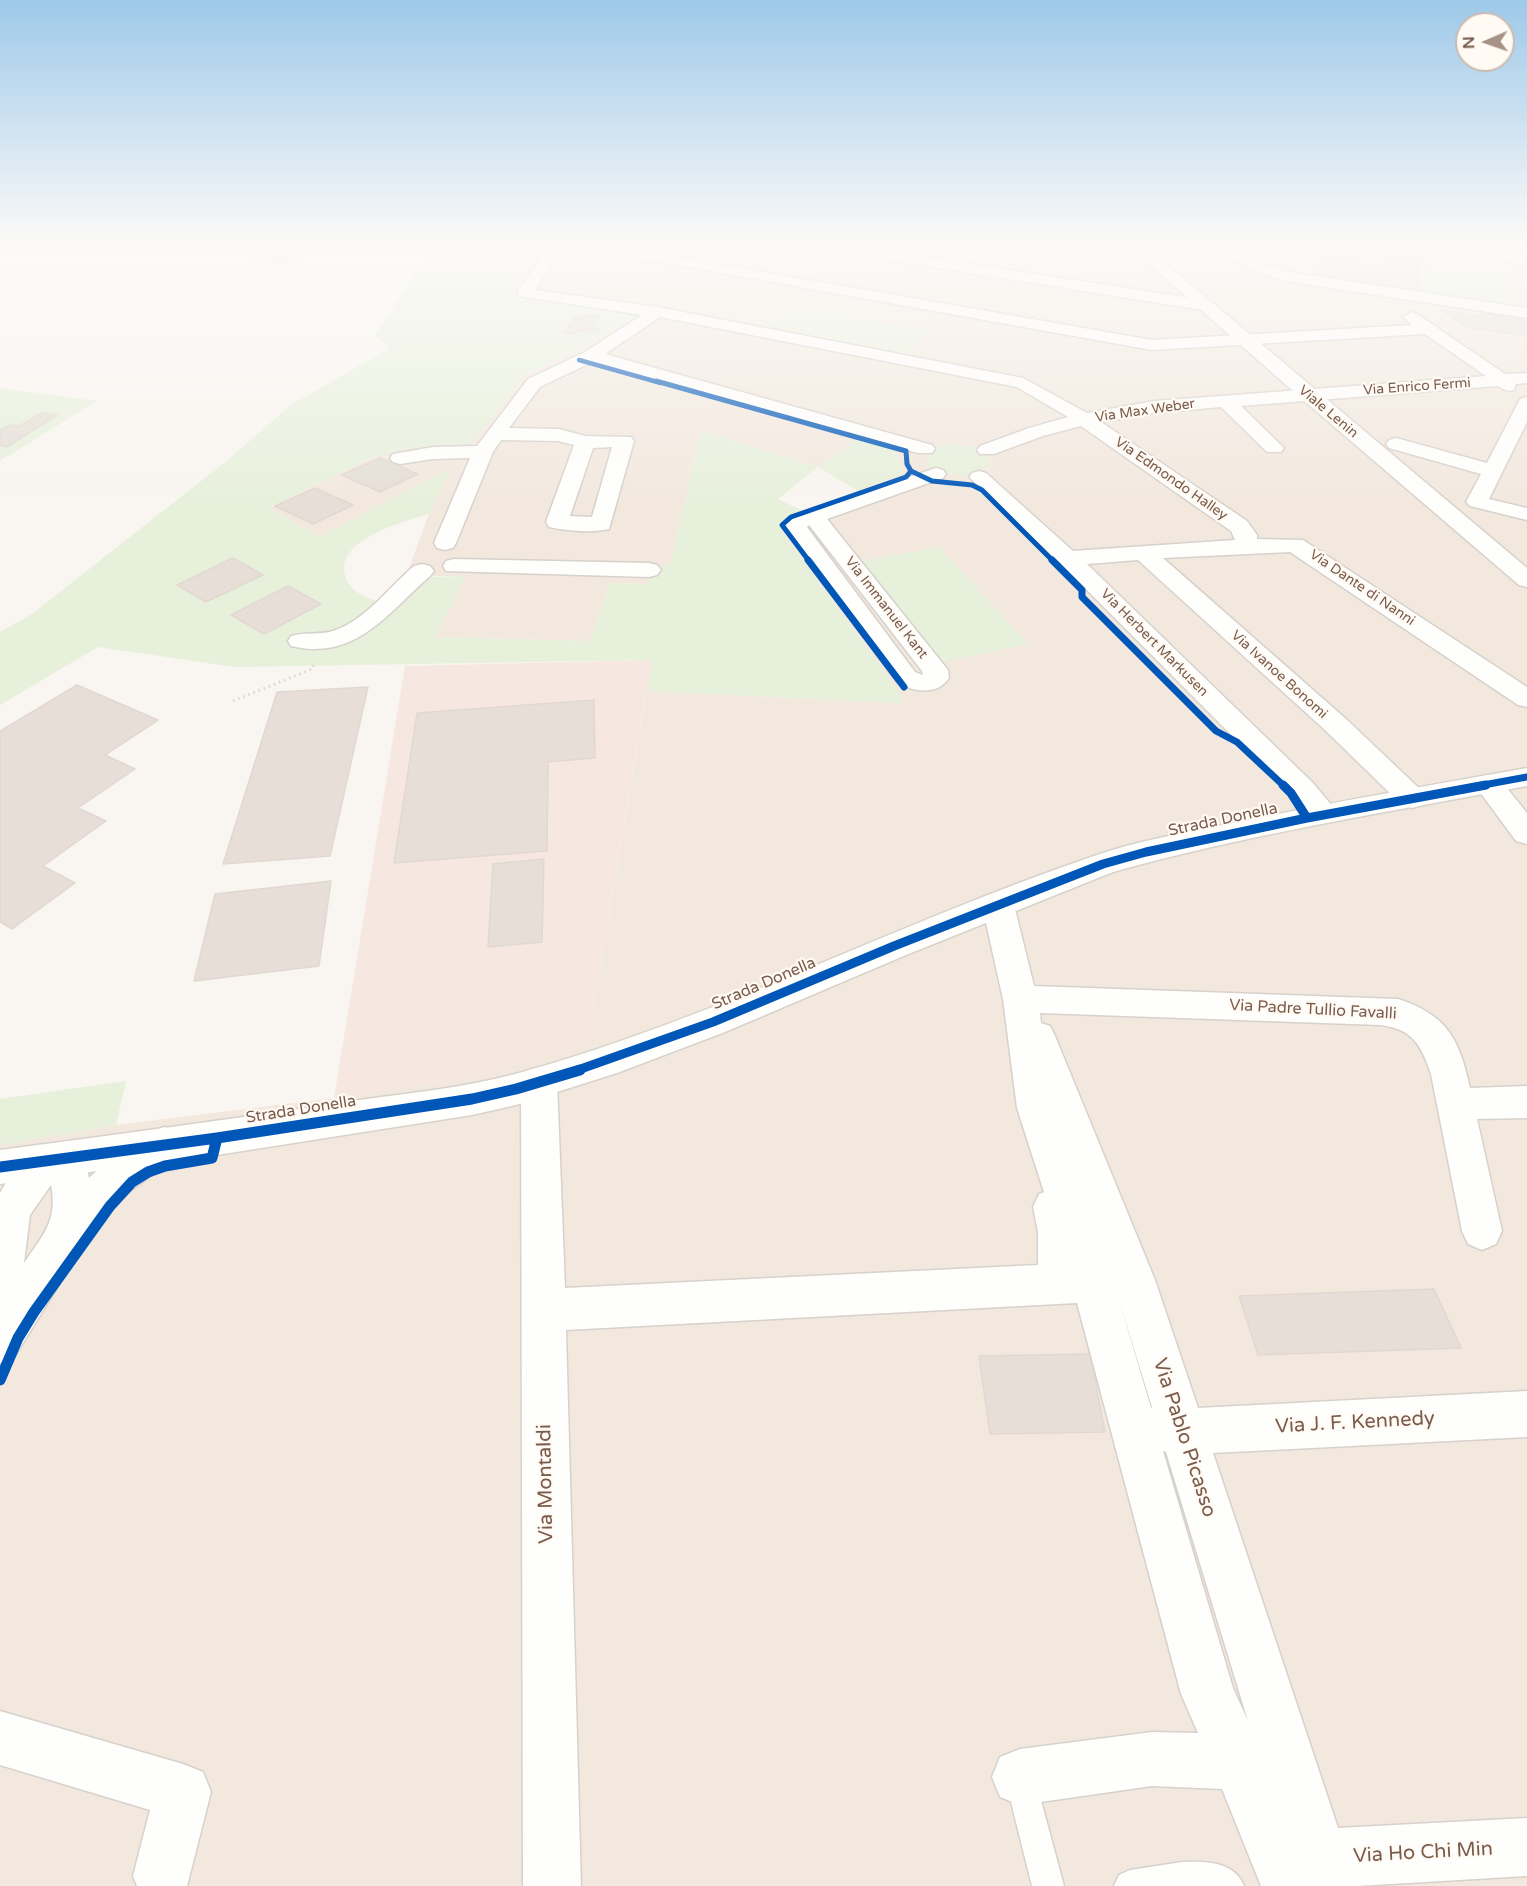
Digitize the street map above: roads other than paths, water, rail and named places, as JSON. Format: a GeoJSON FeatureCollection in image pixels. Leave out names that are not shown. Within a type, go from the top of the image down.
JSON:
{"type":"FeatureCollection","features":[{"type":"Feature","properties":{"kind":"street"},"geometry":{"type":"LineString","coordinates":[[311,641],[350,635],[381,611],[398,590],[417,557],[448,534],[483,452],[494,434],[534,383],[560,369],[591,357],[632,329]]}},
{"type":"Feature","properties":{"kind":"street","name":"Via Edmondo Halley"},"geometry":{"type":"LineString","coordinates":[[746,329],[1023,382],[1084,419],[1244,537]]}},
{"type":"Feature","properties":{"kind":"street"},"geometry":{"type":"LineString","coordinates":[[1062,329],[1152,345],[1430,329]]}},
{"type":"Feature","properties":{"kind":"street"},"geometry":{"type":"LineString","coordinates":[[1179,345],[1187,329]]}},
{"type":"Feature","properties":{"kind":"street","name":"Viale Lenin"},"geometry":{"type":"LineString","coordinates":[[1232,329],[1527,580]]}},
{"type":"Feature","properties":{"kind":"street"},"geometry":{"type":"LineString","coordinates":[[1430,329],[1491,371],[1501,381],[1527,393]]}},
{"type":"Feature","properties":{"kind":"street"},"geometry":{"type":"LineString","coordinates":[[591,357],[934,446],[920,454],[919,459],[922,465],[936,474],[958,478],[979,477],[994,470],[997,465],[993,454],[966,443]]}},
{"type":"Feature","properties":{"kind":"street","name":"Via Enrico Fermi"},"geometry":{"type":"LineString","coordinates":[[1308,395],[1527,378]]}},
{"type":"Feature","properties":{"kind":"street","name":"Via Max Weber"},"geometry":{"type":"LineString","coordinates":[[987,450],[1036,432],[1084,419],[1155,407],[1308,395]]}},
{"type":"Feature","properties":{"kind":"street"},"geometry":{"type":"LineString","coordinates":[[1225,401],[1274,448]]}},
{"type":"Feature","properties":{"kind":"street"},"geometry":{"type":"LineString","coordinates":[[1527,403],[1491,470],[1477,502],[1527,514]]}},
{"type":"Feature","properties":{"kind":"street"},"geometry":{"type":"LineString","coordinates":[[494,434],[560,435],[585,442]]}},
{"type":"Feature","properties":{"kind":"street"},"geometry":{"type":"LineString","coordinates":[[1396,444],[1491,470]]}},
{"type":"Feature","properties":{"kind":"street"},"geometry":{"type":"LineString","coordinates":[[400,458],[427,460],[483,452]]}},
{"type":"Feature","properties":{"kind":"street","name":"Via Immanuel Kant"},"geometry":{"type":"LineString","coordinates":[[814,517],[936,670],[936,678],[933,681],[917,683],[906,677],[794,525],[797,522],[936,474]]}},
{"type":"Feature","properties":{"kind":"street","name":"Via Herbert Markusen"},"geometry":{"type":"LineString","coordinates":[[979,477],[1068,558],[1302,789],[1324,814]]}},
{"type":"Feature","properties":{"kind":"street"},"geometry":{"type":"LineString","coordinates":[[448,534],[462,550],[462,558],[454,566]]}},
{"type":"Feature","properties":{"kind":"street","name":"Via Dante di Nanni"},"geometry":{"type":"LineString","coordinates":[[1068,558],[1144,553],[1244,537],[1303,548],[1527,699]]}},
{"type":"Feature","properties":{"kind":"street","name":"Via Ivanoe Bonomi"},"geometry":{"type":"LineString","coordinates":[[1144,553],[1336,725],[1412,798]]}},
{"type":"Feature","properties":{"kind":"street"},"geometry":{"type":"LineString","coordinates":[[417,557],[439,571],[454,566],[649,570]]}},
{"type":"Feature","properties":{"kind":"street"},"geometry":{"type":"LineString","coordinates":[[340,619],[369,616],[381,611]]}},
{"type":"Feature","properties":{"kind":"street","name":"Strada Donella"},"geometry":{"type":"LineString","coordinates":[[0,1167],[217,1138],[472,1099],[539,1082],[713,1022],[999,905],[1119,859],[1324,814],[1527,777]]}},
{"type":"Feature","properties":{"kind":"street"},"geometry":{"type":"LineString","coordinates":[[1488,784],[1527,834]]}},
{"type":"Feature","properties":{"kind":"street","name":"Via Pablo Picasso"},"geometry":{"type":"LineString","coordinates":[[999,905],[1020,999],[1036,1108],[1096,1283],[1182,1432],[1264,1763],[1312,1877]]}},
{"type":"Feature","properties":{"kind":"street","name":"Via Pablo Picasso"},"geometry":{"type":"LineString","coordinates":[[1020,999],[1047,1058],[1096,1283],[1147,1482],[1208,1694],[1264,1763]]}},
{"type":"Feature","properties":{"kind":"street","name":"Via Padre Tullio Favalli"},"geometry":{"type":"LineString","coordinates":[[1020,999],[1398,1013],[1413,1019],[1427,1029],[1439,1045],[1449,1074],[1482,1231]]}},
{"type":"Feature","properties":{"kind":"street","name":"Via Montaldi"},"geometry":{"type":"LineString","coordinates":[[539,1082],[552,1886]]}},
{"type":"Feature","properties":{"kind":"street"},"geometry":{"type":"LineString","coordinates":[[1454,1104],[1527,1102]]}},
{"type":"Feature","properties":{"kind":"street"},"geometry":{"type":"LineString","coordinates":[[0,1341],[68,1238],[103,1191],[134,1163],[164,1144]]}},
{"type":"Feature","properties":{"kind":"street"},"geometry":{"type":"LineString","coordinates":[[0,1281],[5,1253],[3,1222],[25,1187],[57,1159],[74,1200],[68,1238]]}},
{"type":"Feature","properties":{"kind":"street"},"geometry":{"type":"LineString","coordinates":[[544,1310],[1096,1283]]}},
{"type":"Feature","properties":{"kind":"street","name":"Via J. F. Kennedy"},"geometry":{"type":"LineString","coordinates":[[1182,1432],[1527,1414]]}},
{"type":"Feature","properties":{"kind":"street"},"geometry":{"type":"LineString","coordinates":[[1147,1482],[1155,1453],[1161,1442],[1182,1432]]}},
{"type":"Feature","properties":{"kind":"street"},"geometry":{"type":"LineString","coordinates":[[0,1738],[183,1792],[162,1876]]}},
{"type":"Feature","properties":{"kind":"street"},"geometry":{"type":"LineString","coordinates":[[1020,1777],[1152,1759],[1264,1763]]}},
{"type":"Feature","properties":{"kind":"street","name":"Via Ho Chi Min"},"geometry":{"type":"LineString","coordinates":[[1312,1877],[1527,1847]]}},
{"type":"Feature","properties":{"kind":"lane"},"geometry":{"type":"LineString","coordinates":[[1020,1777],[1048,1886]]}},
{"type":"Feature","properties":{"kind":"lane"},"geometry":{"type":"LineString","coordinates":[[1130,1886],[1207,1876],[1223,1880],[1228,1886]]}}]}
